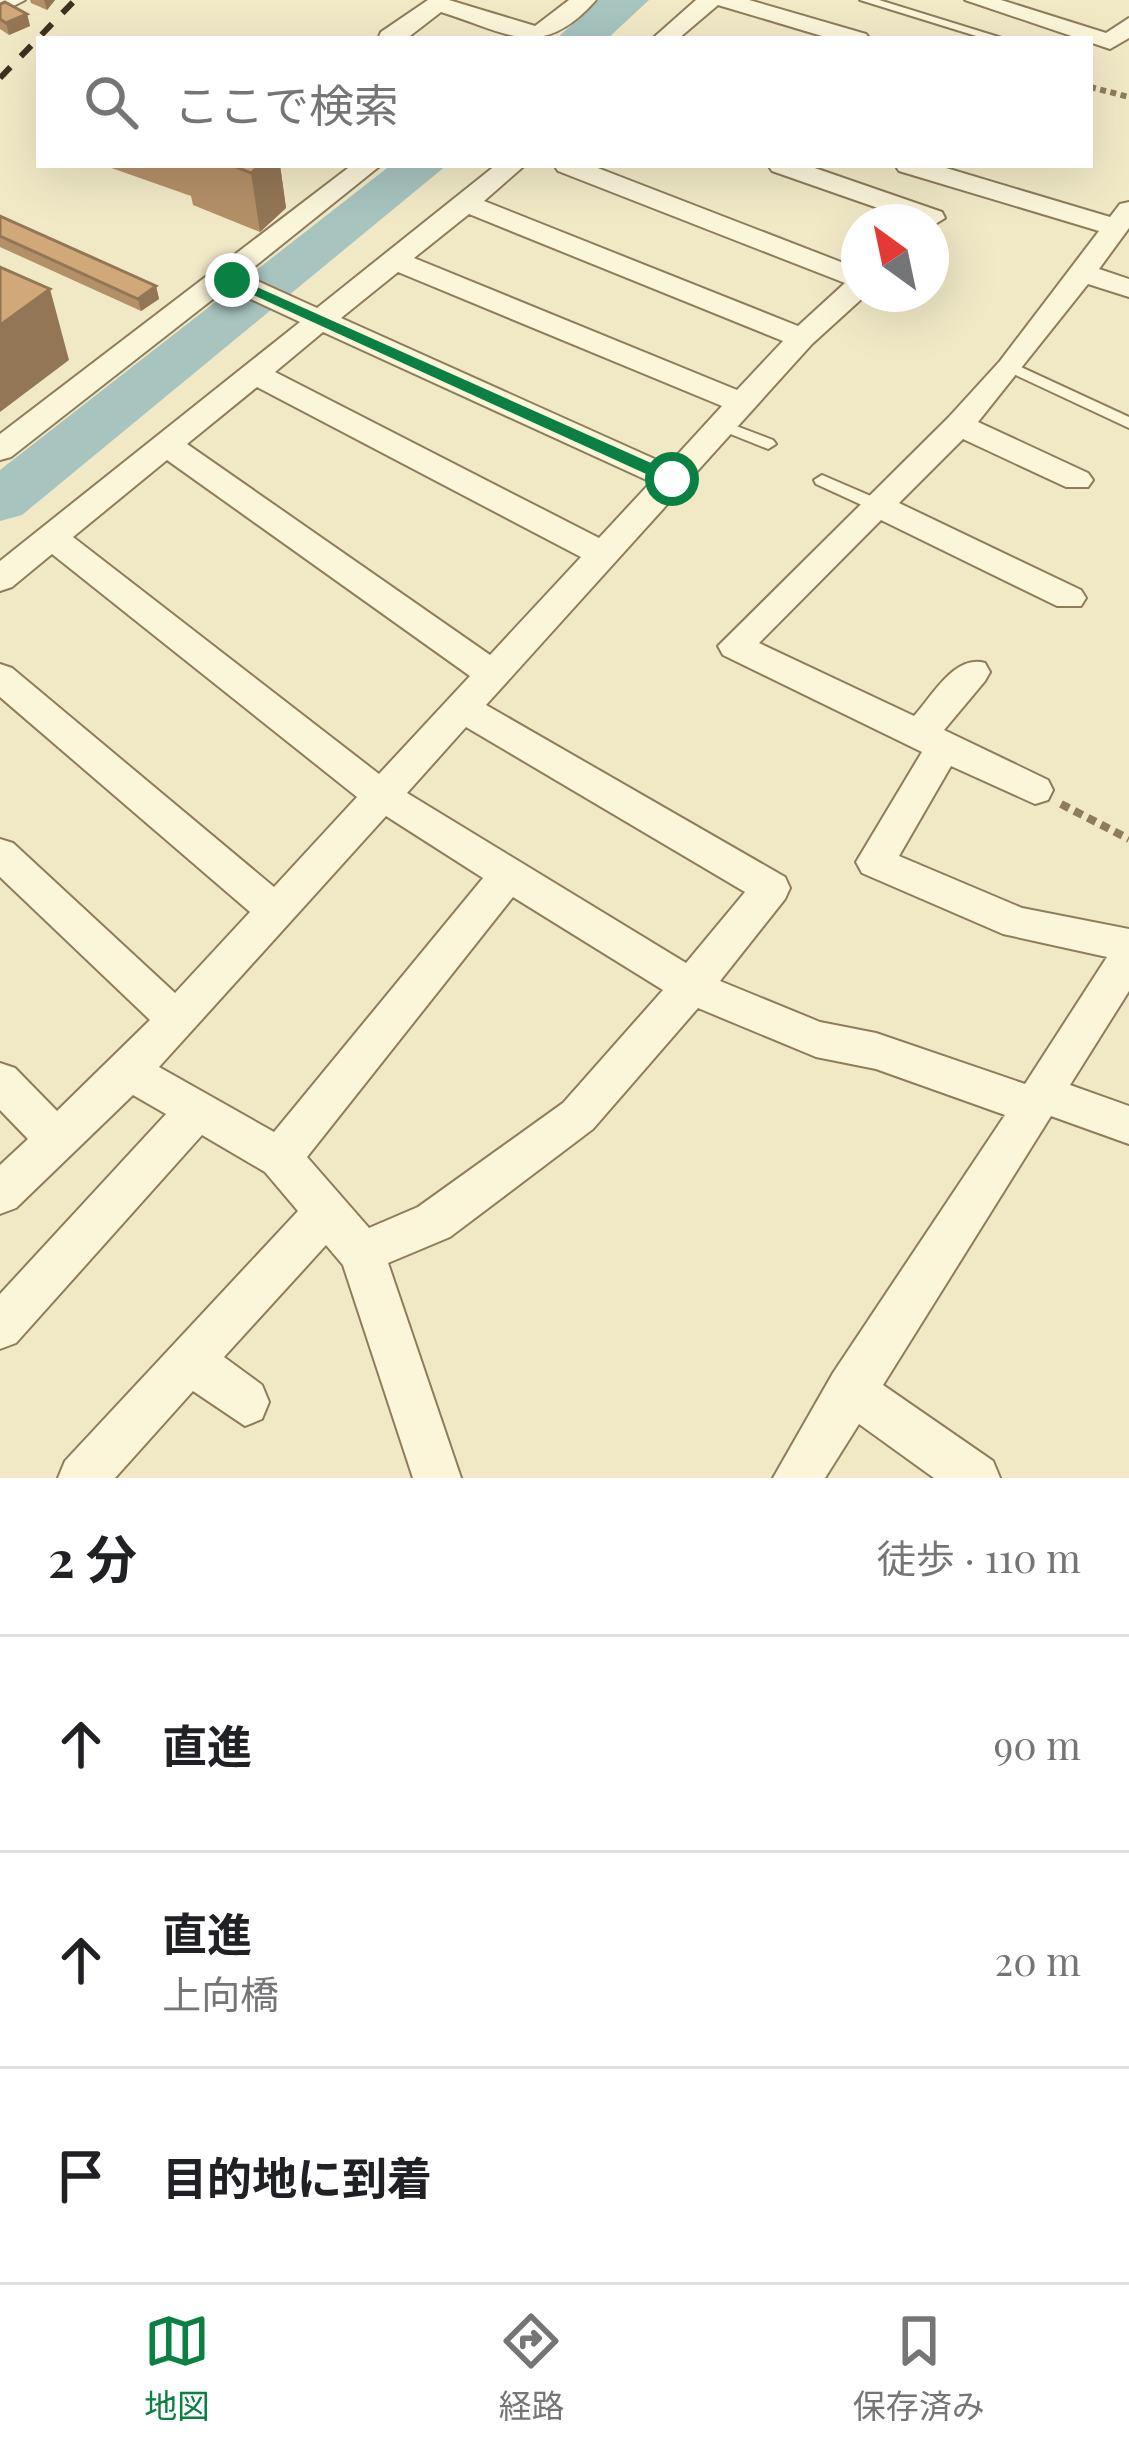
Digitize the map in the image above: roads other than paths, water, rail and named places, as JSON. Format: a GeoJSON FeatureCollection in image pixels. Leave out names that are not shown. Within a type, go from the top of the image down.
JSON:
{"type":"FeatureCollection","features":[{"type":"Feature","properties":{"kind":"street"},"geometry":{"type":"LineString","coordinates":[[0,6],[13,0]]}},
{"type":"Feature","properties":{"kind":"street"},"geometry":{"type":"LineString","coordinates":[[538,36],[584,0]]}},
{"type":"Feature","properties":{"kind":"street"},"geometry":{"type":"LineString","coordinates":[[672,36],[710,0]]}},
{"type":"Feature","properties":{"kind":"street"},"geometry":{"type":"LineString","coordinates":[[724,0],[848,36]]}},
{"type":"Feature","properties":{"kind":"street"},"geometry":{"type":"LineString","coordinates":[[977,0],[1091,36]]}},
{"type":"Feature","properties":{"kind":"street"},"geometry":{"type":"LineString","coordinates":[[390,36],[437,4],[534,36]]}},
{"type":"Feature","properties":{"kind":"street"},"geometry":{"type":"LineString","coordinates":[[1093,37],[1110,42],[1129,25]]}},
{"type":"Feature","properties":{"kind":"street"},"geometry":{"type":"LineString","coordinates":[[0,450],[364,168]]}},
{"type":"Feature","properties":{"kind":"street"},"geometry":{"type":"LineString","coordinates":[[0,579],[254,373],[315,314],[394,260],[508,168]]}},
{"type":"Feature","properties":{"kind":"street"},"geometry":{"type":"LineString","coordinates":[[574,168],[841,275]]}},
{"type":"Feature","properties":{"kind":"street"},"geometry":{"type":"LineString","coordinates":[[789,168],[887,204]]}},
{"type":"Feature","properties":{"kind":"street"},"geometry":{"type":"LineString","coordinates":[[917,168],[970,185],[1122,219],[1010,367],[959,424],[881,507],[735,646],[1035,790]]}},
{"type":"Feature","properties":{"kind":"street"},"geometry":{"type":"LineString","coordinates":[[948,204],[991,168]]}},
{"type":"Feature","properties":{"kind":"street"},"geometry":{"type":"LineString","coordinates":[[466,203],[802,338]]}},
{"type":"Feature","properties":{"kind":"street"},"geometry":{"type":"LineString","coordinates":[[394,260],[733,415]]}},
{"type":"Feature","properties":{"kind":"street"},"geometry":{"type":"LineString","coordinates":[[1082,272],[1129,289]]}},
{"type":"Feature","properties":{"kind":"street"},"geometry":{"type":"LineString","coordinates":[[228,278],[672,479]]}},
{"type":"Feature","properties":{"kind":"street"},"geometry":{"type":"LineString","coordinates":[[0,1194],[129,1071],[379,794],[841,300]]}},
{"type":"Feature","properties":{"kind":"street"},"geometry":{"type":"LineString","coordinates":[[254,373],[602,554]]}},
{"type":"Feature","properties":{"kind":"street"},"geometry":{"type":"LineString","coordinates":[[959,424],[1077,480]]}},
{"type":"Feature","properties":{"kind":"street"},"geometry":{"type":"LineString","coordinates":[[164,442],[491,674]]}},
{"type":"Feature","properties":{"kind":"street"},"geometry":{"type":"LineString","coordinates":[[881,507],[1069,598]]}},
{"type":"Feature","properties":{"kind":"street"},"geometry":{"type":"LineString","coordinates":[[52,537],[379,794],[692,987],[816,1039],[876,1051],[1129,1125]]}},
{"type":"Feature","properties":{"kind":"street"},"geometry":{"type":"LineString","coordinates":[[973,672],[931,742],[875,862],[1017,923],[1129,945]]}},
{"type":"Feature","properties":{"kind":"street"},"geometry":{"type":"LineString","coordinates":[[0,677],[274,910]]}},
{"type":"Feature","properties":{"kind":"street"},"geometry":{"type":"LineString","coordinates":[[362,1253],[434,1222],[578,1116],[692,987],[771,888],[460,707]]}},
{"type":"Feature","properties":{"kind":"street"},"geometry":{"type":"LineString","coordinates":[[0,854],[176,1019]]}},
{"type":"Feature","properties":{"kind":"street"},"geometry":{"type":"LineString","coordinates":[[280,1158],[508,874]]}},
{"type":"Feature","properties":{"kind":"street"},"geometry":{"type":"LineString","coordinates":[[797,1478],[1129,957]]}},
{"type":"Feature","properties":{"kind":"street"},"geometry":{"type":"LineString","coordinates":[[129,1071],[280,1158],[362,1253],[437,1478]]}},
{"type":"Feature","properties":{"kind":"street"},"geometry":{"type":"LineString","coordinates":[[0,1082],[57,1141]]}},
{"type":"Feature","properties":{"kind":"street"},"geometry":{"type":"LineString","coordinates":[[0,1327],[197,1111]]}},
{"type":"Feature","properties":{"kind":"street"},"geometry":{"type":"LineString","coordinates":[[82,1478],[327,1212]]}},
{"type":"Feature","properties":{"kind":"street"},"geometry":{"type":"LineString","coordinates":[[190,1360],[245,1402]]}},
{"type":"Feature","properties":{"kind":"street"},"geometry":{"type":"LineString","coordinates":[[850,1390],[976,1478]]}},
{"type":"Feature","properties":{"kind":"lane"},"geometry":{"type":"LineString","coordinates":[[866,0],[990,36]]}},
{"type":"Feature","properties":{"kind":"lane"},"geometry":{"type":"LineString","coordinates":[[1010,367],[1129,423]]}},
{"type":"Feature","properties":{"kind":"lane"},"geometry":{"type":"LineString","coordinates":[[733,415],[768,444]]}},
{"type":"Feature","properties":{"kind":"lane"},"geometry":{"type":"LineString","coordinates":[[822,480],[881,507]]}},
{"type":"Feature","properties":{"kind":"waterway"},"geometry":{"type":"LineString","coordinates":[[583,36],[627,0]]}},
{"type":"Feature","properties":{"kind":"waterway"},"geometry":{"type":"LineString","coordinates":[[0,501],[418,168]]}},
{"type":"Feature","properties":{"kind":"railway"},"geometry":{"type":"LineString","coordinates":[[40,36],[75,0]]}},
{"type":"Feature","properties":{"kind":"railway"},"geometry":{"type":"LineString","coordinates":[[0,78],[36,41]]}}]}
